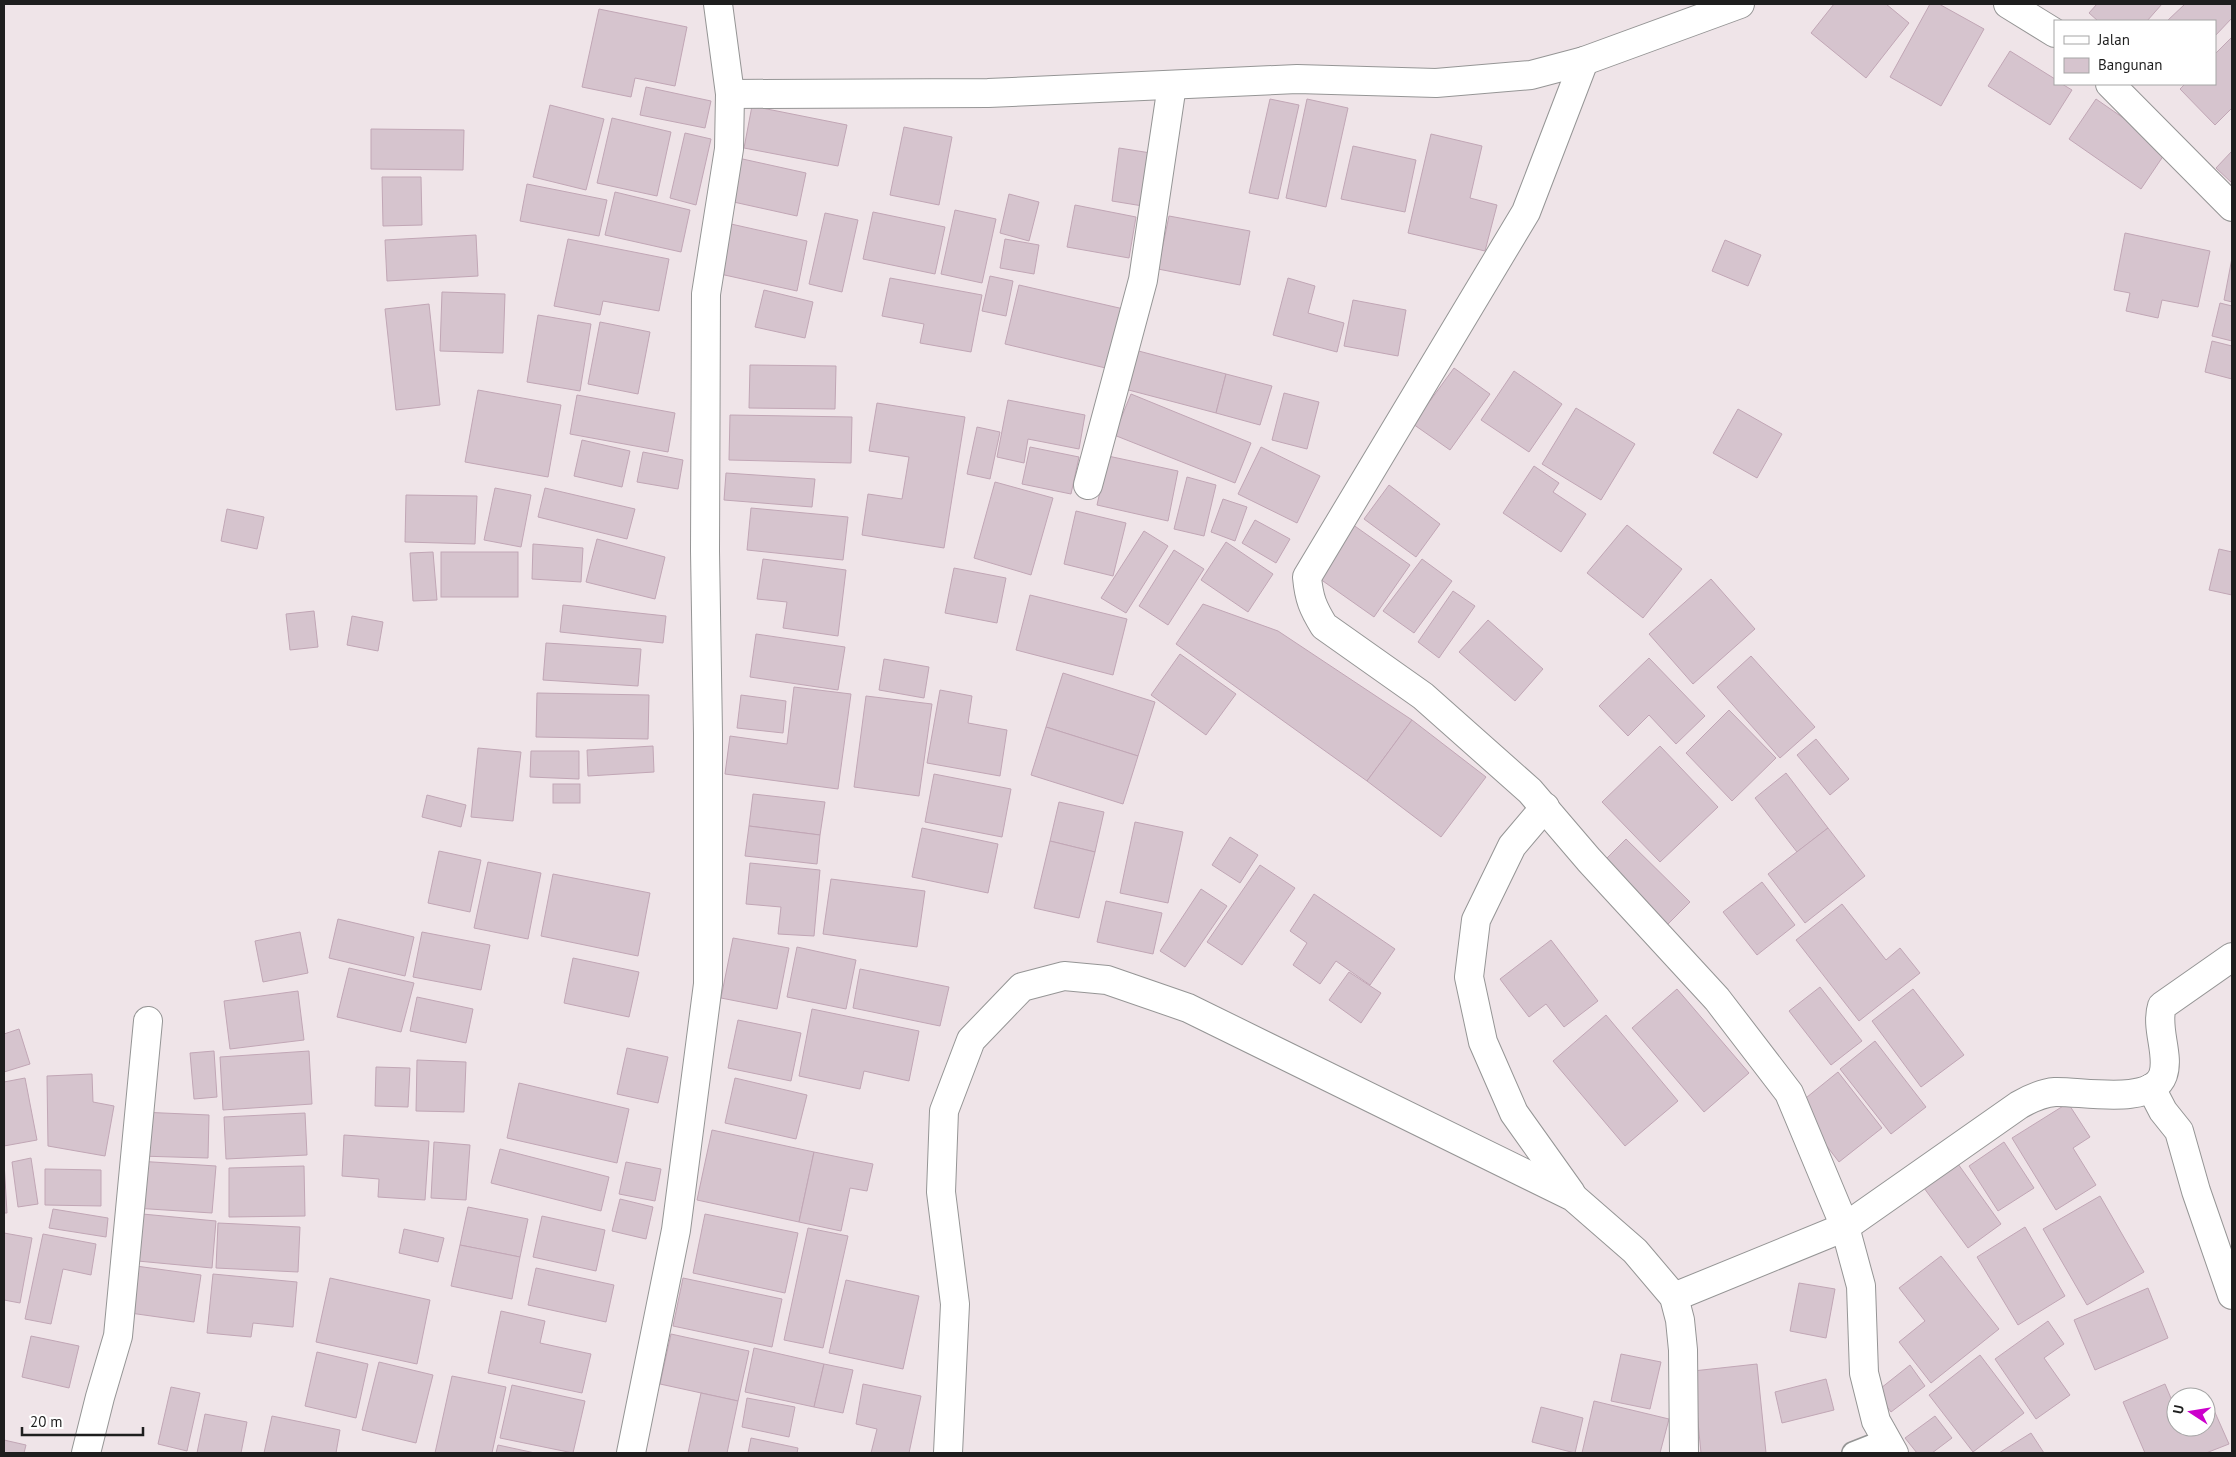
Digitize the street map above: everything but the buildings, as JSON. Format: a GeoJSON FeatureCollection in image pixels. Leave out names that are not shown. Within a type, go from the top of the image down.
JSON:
{"type":"FeatureCollection","features":[{"type":"Feature","properties":{"kind":"street"},"geometry":{"type":"LineString","coordinates":[[631,1453],[676,1230],[708,984],[708,734],[705,551],[706,294],[729,149],[730,94],[718,4]]}},
{"type":"Feature","properties":{"kind":"street"},"geometry":{"type":"LineString","coordinates":[[730,94],[988,93],[1297,79],[1436,83],[1531,75],[1584,62],[1740,4]]}},
{"type":"Feature","properties":{"kind":"street"},"geometry":{"type":"LineString","coordinates":[[2008,4],[2054,32]]}},
{"type":"Feature","properties":{"kind":"street"},"geometry":{"type":"LineString","coordinates":[[1584,62],[1526,212],[1307,577],[1309,597],[1324,626],[1424,696],[1530,790],[1589,860],[1717,999],[1789,1093],[1845,1227],[1861,1286],[1864,1373],[1876,1421],[1890,1447]]}},
{"type":"Feature","properties":{"kind":"street"},"geometry":{"type":"LineString","coordinates":[[1088,485],[1143,280],[1172,85]]}},
{"type":"Feature","properties":{"kind":"street"},"geometry":{"type":"LineString","coordinates":[[2111,85],[2232,207]]}},
{"type":"Feature","properties":{"kind":"street"},"geometry":{"type":"LineString","coordinates":[[1545,807],[1512,846],[1476,920],[1469,977],[1483,1042],[1514,1113],[1573,1197],[1635,1251],[1674,1297],[1680,1320],[1683,1350],[1684,1453]]}},
{"type":"Feature","properties":{"kind":"street"},"geometry":{"type":"LineString","coordinates":[[1674,1297],[1845,1227],[2019,1105],[2037,1095],[2055,1092],[2133,1095],[2150,1088],[2159,1082],[2165,1069],[2160,1015],[2162,1006],[2232,957]]}},
{"type":"Feature","properties":{"kind":"street"},"geometry":{"type":"LineString","coordinates":[[948,1453],[955,1304],[940,1192],[944,1111],[971,1040],[1022,987],[1064,976],[1107,980],[1188,1008],[1573,1197]]}},
{"type":"Feature","properties":{"kind":"street"},"geometry":{"type":"LineString","coordinates":[[86,1453],[118,1336],[148,1021]]}},
{"type":"Feature","properties":{"kind":"street"},"geometry":{"type":"LineString","coordinates":[[2150,1088],[2179,1131],[2196,1191],[2232,1295]]}},
{"type":"Feature","properties":{"kind":"lane"},"geometry":{"type":"LineString","coordinates":[[1853,1453],[1890,1447]]}}]}
